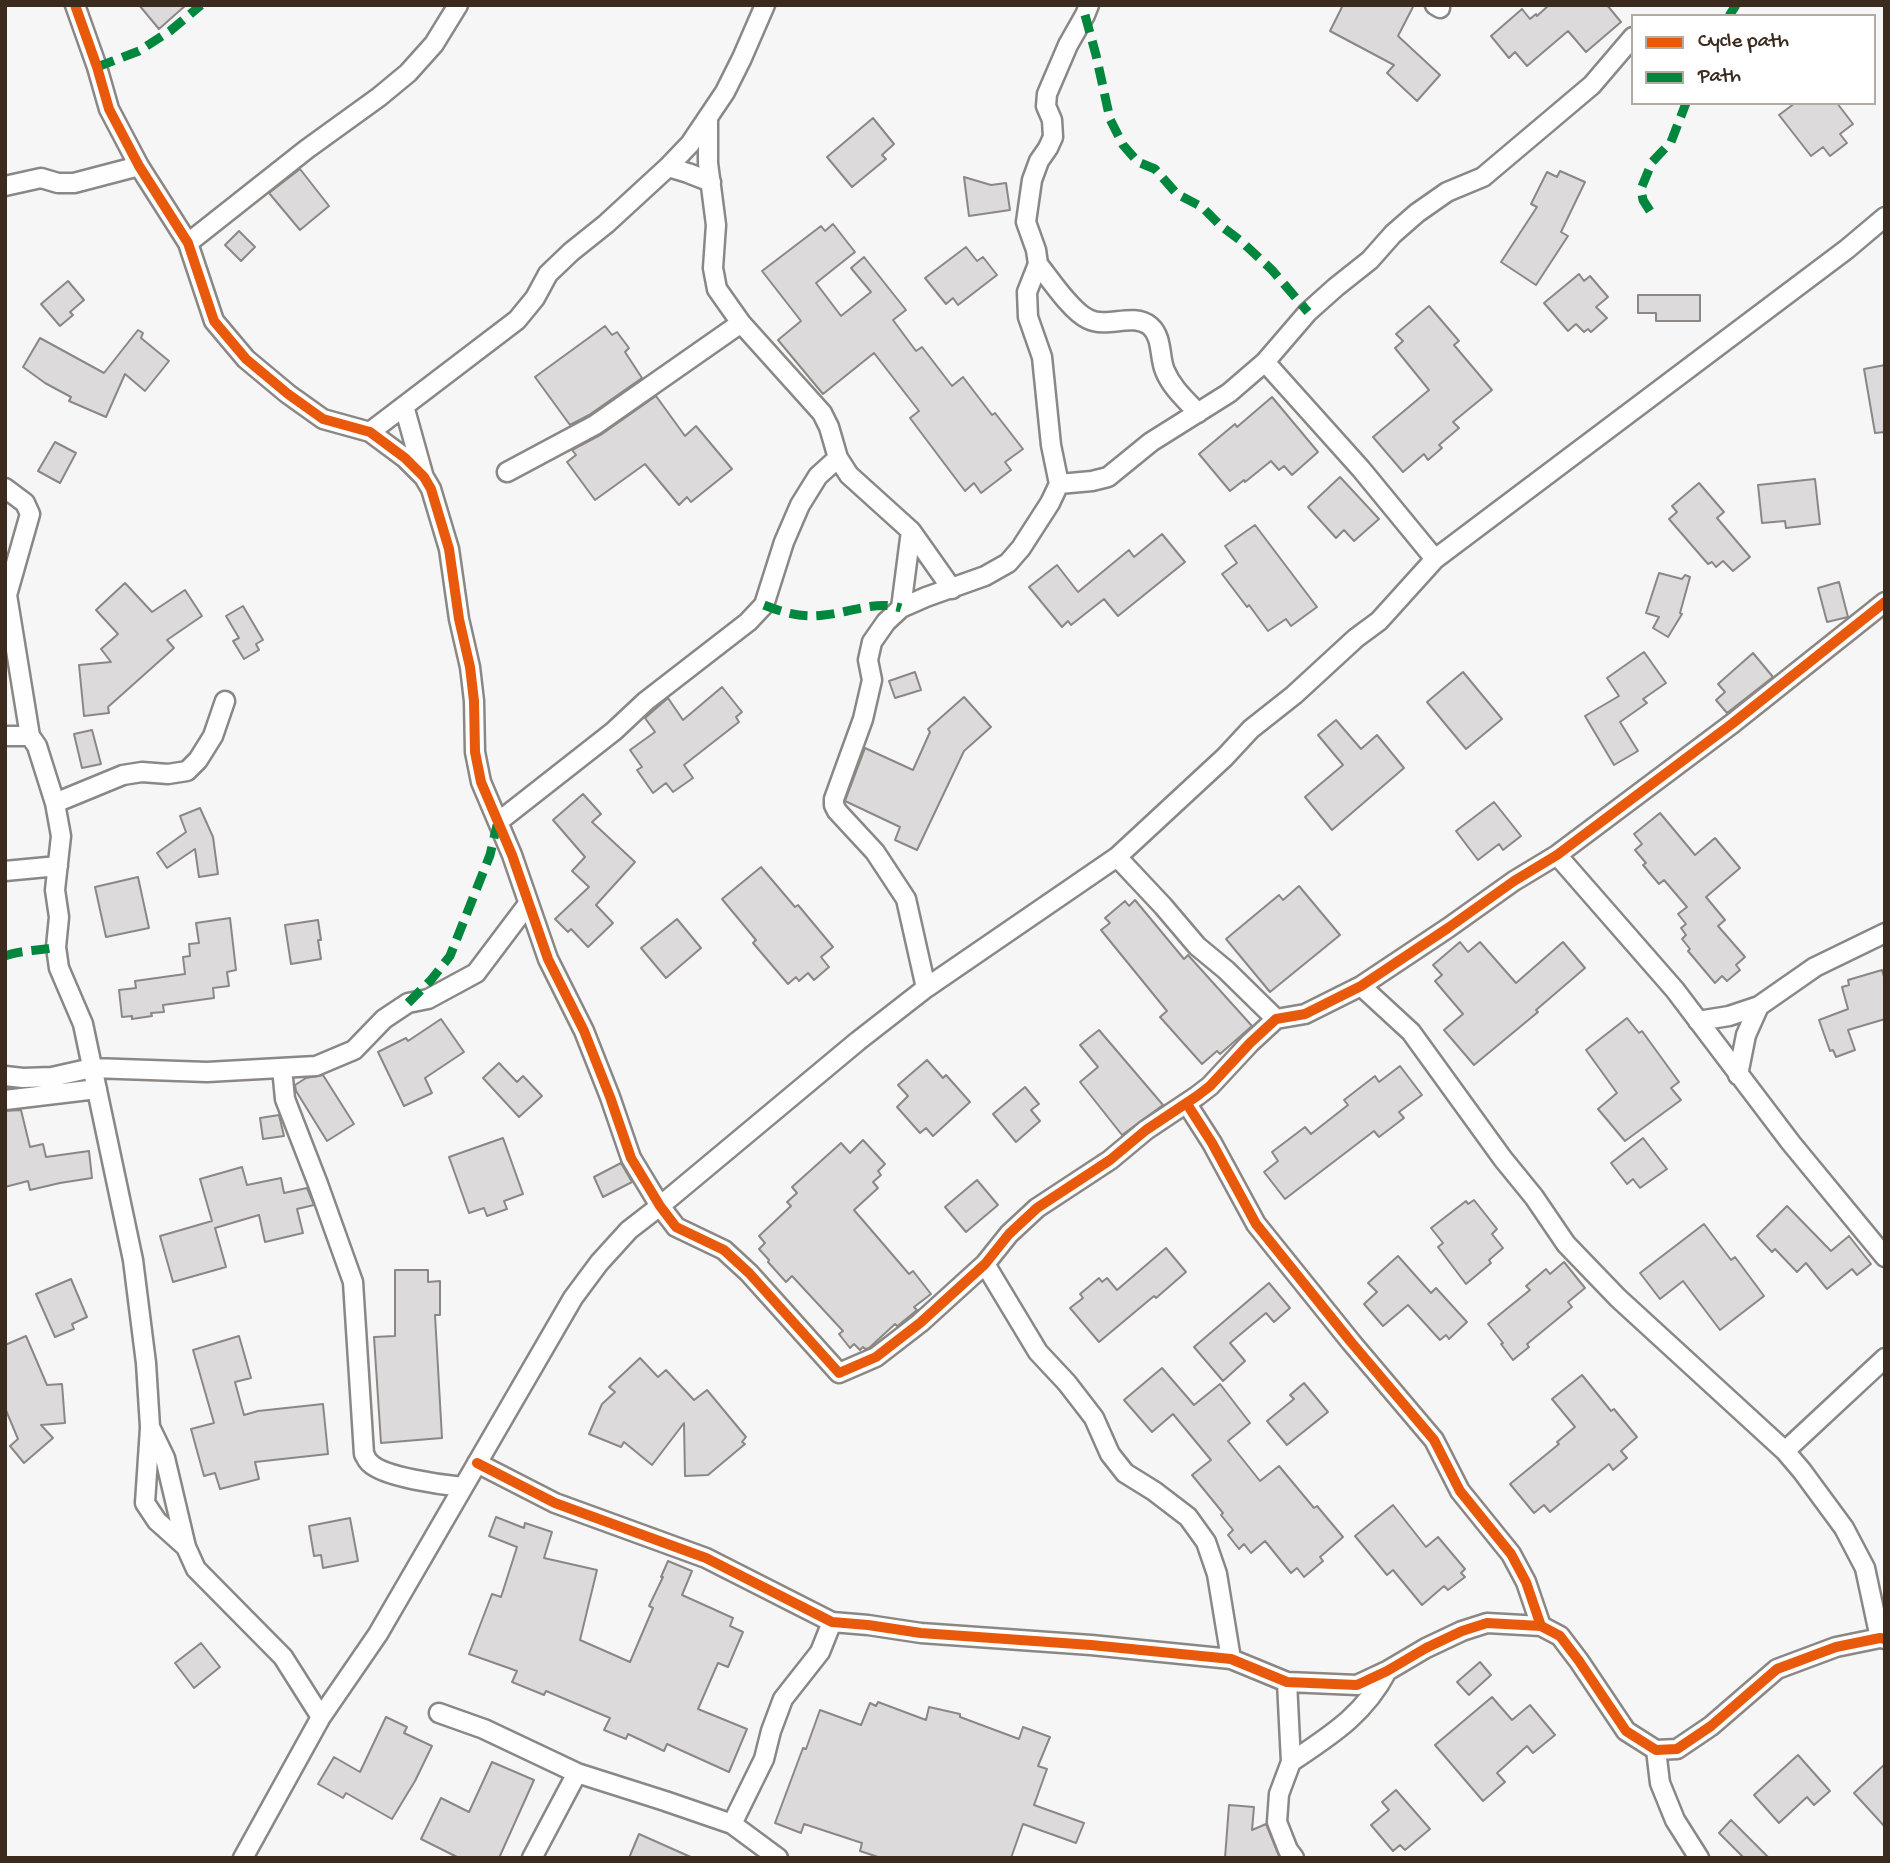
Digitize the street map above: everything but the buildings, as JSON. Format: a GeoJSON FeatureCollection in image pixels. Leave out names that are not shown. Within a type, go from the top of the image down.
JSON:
{"type":"FeatureCollection","features":[{"type":"Feature","properties":{"kind":"street"},"geometry":{"type":"LineString","coordinates":[[75,5],[110,108],[139,166],[188,243],[214,321],[246,359],[288,394],[323,419],[370,432],[405,458],[424,477]]}},
{"type":"Feature","properties":{"kind":"street"},"geometry":{"type":"LineString","coordinates":[[188,243],[408,73],[435,44],[458,5]]}},
{"type":"Feature","properties":{"kind":"street"},"geometry":{"type":"LineString","coordinates":[[370,432],[517,320],[535,298],[548,274],[606,224],[690,144],[725,92],[765,5]]}},
{"type":"Feature","properties":{"kind":"street"},"geometry":{"type":"LineString","coordinates":[[926,988],[906,899],[875,852],[836,811],[835,792],[863,719],[872,680],[868,660],[872,642],[886,622],[901,608],[985,576],[1008,563],[1051,503],[1059,484],[1051,445],[1042,356],[1028,317],[1027,292],[1038,264],[1037,250],[1026,222],[1032,180],[1053,137],[1052,120],[1046,106],[1047,94],[1089,5]]}},
{"type":"Feature","properties":{"kind":"street"},"geometry":{"type":"LineString","coordinates":[[1059,484],[1108,477],[1151,442],[1228,393],[1265,362],[1308,312],[1370,260],[1393,234],[1447,192],[1483,177],[1592,85],[1631,39]]}},
{"type":"Feature","properties":{"kind":"street"},"geometry":{"type":"LineString","coordinates":[[708,118],[708,163],[716,225],[713,268],[717,289],[741,323],[822,412],[838,458],[849,475],[911,531],[952,589]]}},
{"type":"Feature","properties":{"kind":"street"},"geometry":{"type":"LineString","coordinates":[[5,186],[41,178],[58,183],[74,183],[139,166]]}},
{"type":"Feature","properties":{"kind":"street"},"geometry":{"type":"LineString","coordinates":[[668,167],[711,182]]}},
{"type":"Feature","properties":{"kind":"street"},"geometry":{"type":"LineString","coordinates":[[243,1858],[321,1717],[378,1634],[573,1298],[599,1263],[629,1230],[926,988],[1117,857],[1225,757],[1251,729],[1379,621],[1435,559],[1847,249],[1885,216]]}},
{"type":"Feature","properties":{"kind":"street"},"geometry":{"type":"LineString","coordinates":[[1038,264],[1071,306],[1088,320],[1107,323],[1136,320],[1150,326],[1157,334],[1164,370],[1198,413]]}},
{"type":"Feature","properties":{"kind":"street"},"geometry":{"type":"LineString","coordinates":[[507,472],[595,425],[741,323]]}},
{"type":"Feature","properties":{"kind":"street"},"geometry":{"type":"LineString","coordinates":[[1265,362],[1361,469],[1435,559]]}},
{"type":"Feature","properties":{"kind":"street"},"geometry":{"type":"LineString","coordinates":[[404,406],[424,477],[431,489],[449,549],[459,619],[470,667],[475,752],[481,782],[512,855],[548,959],[593,1053],[632,1158],[660,1206],[676,1227],[724,1250],[749,1273],[839,1373],[876,1357],[920,1323],[985,1264],[1009,1234],[1037,1208],[1110,1160],[1146,1130],[1210,1086],[1276,1019],[1305,1013],[1361,986],[1514,881],[1557,855],[1733,723],[1885,602]]}},
{"type":"Feature","properties":{"kind":"street"},"geometry":{"type":"LineString","coordinates":[[498,822],[748,622],[764,605],[784,542],[800,505],[818,476],[838,458]]}},
{"type":"Feature","properties":{"kind":"street"},"geometry":{"type":"LineString","coordinates":[[5,488],[25,503],[30,514],[7,595],[30,736],[37,746],[55,803],[61,836],[55,890],[59,917],[56,947],[59,968],[83,1024],[133,1260],[146,1363],[150,1427],[145,1503],[158,1521],[186,1547]]}},
{"type":"Feature","properties":{"kind":"street"},"geometry":{"type":"LineString","coordinates":[[901,608],[911,531]]}},
{"type":"Feature","properties":{"kind":"street"},"geometry":{"type":"LineString","coordinates":[[55,803],[123,775],[187,771],[198,760],[213,736],[225,701]]}},
{"type":"Feature","properties":{"kind":"street"},"geometry":{"type":"LineString","coordinates":[[5,736],[30,736]]}},
{"type":"Feature","properties":{"kind":"street"},"geometry":{"type":"LineString","coordinates":[[1557,855],[1675,990],[1791,1143],[1885,1257]]}},
{"type":"Feature","properties":{"kind":"street"},"geometry":{"type":"LineString","coordinates":[[1117,857],[1197,946],[1227,970],[1276,1019]]}},
{"type":"Feature","properties":{"kind":"street"},"geometry":{"type":"LineString","coordinates":[[5,871],[58,866]]}},
{"type":"Feature","properties":{"kind":"street"},"geometry":{"type":"LineString","coordinates":[[5,1076],[52,1077],[92,1068],[207,1072],[316,1066],[354,1050],[384,1019],[408,1003],[428,999],[476,973],[528,904]]}},
{"type":"Feature","properties":{"kind":"street"},"geometry":{"type":"LineString","coordinates":[[1698,1021],[1729,1016],[1759,1006],[1815,967],[1885,933]]}},
{"type":"Feature","properties":{"kind":"street"},"geometry":{"type":"LineString","coordinates":[[477,1462],[555,1503],[706,1558],[832,1622],[921,1633],[1091,1645],[1231,1659],[1287,1682],[1357,1685],[1462,1631],[1487,1623],[1541,1626],[1560,1636],[1626,1731],[1656,1750],[1677,1749],[1711,1726],[1777,1669],[1836,1647],[1882,1639],[1865,1568],[1844,1528],[1802,1471],[1785,1451],[1618,1298],[1566,1244],[1411,1032],[1361,986]]}},
{"type":"Feature","properties":{"kind":"street"},"geometry":{"type":"LineString","coordinates":[[1738,1075],[1746,1035],[1759,1006]]}},
{"type":"Feature","properties":{"kind":"street"},"geometry":{"type":"LineString","coordinates":[[282,1068],[285,1099],[353,1282],[364,1454],[371,1465],[386,1471],[420,1482],[463,1487]]}},
{"type":"Feature","properties":{"kind":"street"},"geometry":{"type":"LineString","coordinates":[[5,1100],[97,1089]]}},
{"type":"Feature","properties":{"kind":"street"},"geometry":{"type":"LineString","coordinates":[[1186,1104],[1212,1143],[1256,1224],[1434,1440],[1461,1491],[1511,1554],[1526,1582],[1541,1626]]}},
{"type":"Feature","properties":{"kind":"street"},"geometry":{"type":"LineString","coordinates":[[985,1264],[1038,1352],[1094,1418],[1110,1454],[1125,1473],[1188,1517],[1206,1542],[1217,1574],[1231,1659]]}},
{"type":"Feature","properties":{"kind":"street"},"geometry":{"type":"LineString","coordinates":[[1785,1451],[1885,1358]]}},
{"type":"Feature","properties":{"kind":"street"},"geometry":{"type":"LineString","coordinates":[[150,1427],[165,1458],[186,1547],[197,1569],[283,1657],[321,1717]]}},
{"type":"Feature","properties":{"kind":"street"},"geometry":{"type":"LineString","coordinates":[[732,1825],[764,1759],[783,1699],[820,1652],[832,1622]]}},
{"type":"Feature","properties":{"kind":"street"},"geometry":{"type":"LineString","coordinates":[[1291,1762],[1329,1737],[1362,1709],[1377,1691],[1387,1671]]}},
{"type":"Feature","properties":{"kind":"street"},"geometry":{"type":"LineString","coordinates":[[1287,1682],[1291,1762],[1279,1794],[1277,1822],[1294,1858]]}},
{"type":"Feature","properties":{"kind":"street"},"geometry":{"type":"LineString","coordinates":[[439,1713],[484,1729],[577,1773],[732,1825],[778,1858]]}},
{"type":"Feature","properties":{"kind":"street"},"geometry":{"type":"LineString","coordinates":[[1656,1750],[1660,1783],[1675,1820],[1699,1858]]}},
{"type":"Feature","properties":{"kind":"street"},"geometry":{"type":"LineString","coordinates":[[532,1858],[577,1773]]}},
{"type":"Feature","properties":{"kind":"marked path"},"geometry":{"type":"LineString","coordinates":[[97,67],[139,51],[170,31],[201,5]]}},
{"type":"Feature","properties":{"kind":"marked path"},"geometry":{"type":"LineString","coordinates":[[1730,14],[1736,5]]}},
{"type":"Feature","properties":{"kind":"marked path"},"geometry":{"type":"LineString","coordinates":[[1085,15],[1110,119],[1123,145],[1138,162],[1155,169],[1177,194],[1202,207],[1241,241],[1272,270],[1308,312]]}},
{"type":"Feature","properties":{"kind":"marked path"},"geometry":{"type":"LineString","coordinates":[[1650,211],[1643,200],[1641,189],[1652,162],[1671,142],[1685,105]]}},
{"type":"Feature","properties":{"kind":"marked path"},"geometry":{"type":"LineString","coordinates":[[764,605],[808,616],[882,605],[901,608]]}},
{"type":"Feature","properties":{"kind":"marked path"},"geometry":{"type":"LineString","coordinates":[[408,1003],[450,956],[490,855],[497,825]]}},
{"type":"Feature","properties":{"kind":"marked path"},"geometry":{"type":"LineString","coordinates":[[5,956],[56,947]]}},
{"type":"Feature","properties":{"kind":"cycle path"},"geometry":{"type":"LineString","coordinates":[[75,5],[109,109],[139,166],[188,243],[214,321],[246,359],[288,394],[323,419],[370,432],[405,458],[424,477],[431,489],[449,549],[459,619],[470,667],[475,752],[481,782],[512,855],[548,959],[584,1031],[631,1158],[676,1227],[724,1250],[749,1273],[839,1373],[876,1357],[920,1323],[985,1264],[1009,1234],[1037,1208],[1110,1160],[1146,1130],[1210,1086],[1276,1019],[1305,1014],[1361,986],[1514,881],[1557,855],[1733,723],[1885,602]]}},
{"type":"Feature","properties":{"kind":"cycle path"},"geometry":{"type":"LineString","coordinates":[[1187,1104],[1212,1143],[1256,1224],[1434,1440],[1460,1491],[1511,1554],[1526,1582],[1541,1626]]}},
{"type":"Feature","properties":{"kind":"cycle path"},"geometry":{"type":"LineString","coordinates":[[477,1463],[555,1503],[706,1558],[832,1622],[921,1633],[1091,1645],[1231,1659],[1287,1682],[1357,1685],[1462,1631],[1487,1623],[1541,1626],[1560,1636],[1626,1731],[1656,1750],[1677,1749],[1711,1726],[1777,1669],[1836,1647],[1885,1639]]}}]}
